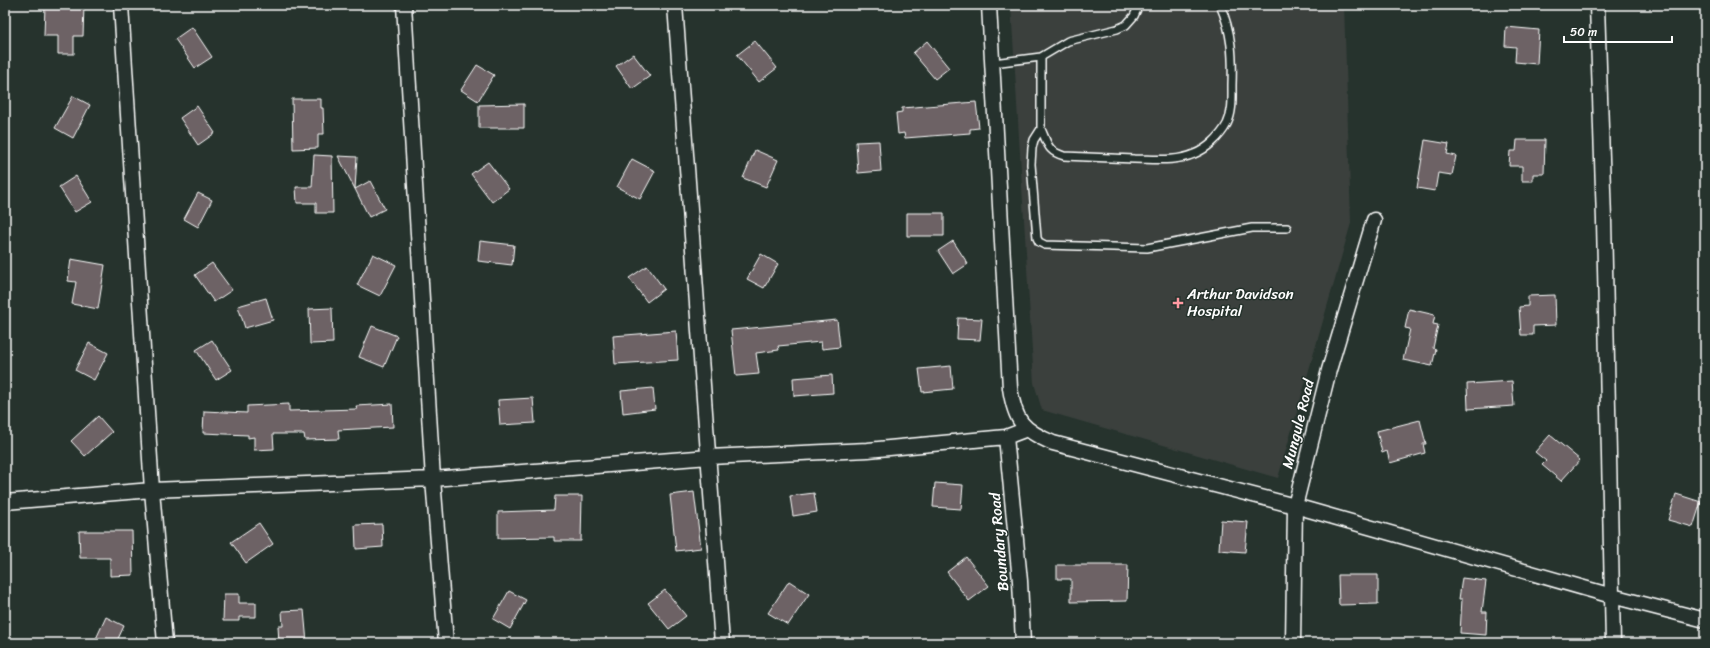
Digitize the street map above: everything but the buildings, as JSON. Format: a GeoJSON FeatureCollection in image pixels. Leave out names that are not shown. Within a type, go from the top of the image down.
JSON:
{"type":"FeatureCollection","features":[{"type":"Feature","properties":{"kind":"street"},"geometry":{"type":"LineString","coordinates":[[121,5],[152,490],[165,643]]}},
{"type":"Feature","properties":{"kind":"street"},"geometry":{"type":"LineString","coordinates":[[404,5],[433,479],[446,643]]}},
{"type":"Feature","properties":{"kind":"street"},"geometry":{"type":"LineString","coordinates":[[675,5],[722,643]]}},
{"type":"Feature","properties":{"kind":"street"},"geometry":{"type":"LineString","coordinates":[[989,5],[1010,388],[1012,404],[1016,416],[1027,429],[1053,443],[1295,506],[1612,596],[1705,620]]}},
{"type":"Feature","properties":{"kind":"street"},"geometry":{"type":"LineString","coordinates":[[1597,5],[1604,220],[1614,643]]}},
{"type":"Feature","properties":{"kind":"street","name":"Mungule Road"},"geometry":{"type":"LineString","coordinates":[[1293,643],[1295,506],[1329,370],[1374,220]]}},
{"type":"Feature","properties":{"kind":"street"},"geometry":{"type":"LineString","coordinates":[[5,502],[152,490],[433,479],[709,457],[868,450],[1006,437],[1027,429]]}},
{"type":"Feature","properties":{"kind":"street","name":"Boundary Road"},"geometry":{"type":"LineString","coordinates":[[1006,437],[1020,580],[1023,643]]}},
{"type":"Feature","properties":{"kind":"lane"},"geometry":{"type":"LineString","coordinates":[[993,63],[1041,57],[1068,41],[1117,29],[1126,25],[1134,16],[1139,5]]}},
{"type":"Feature","properties":{"kind":"lane"},"geometry":{"type":"LineString","coordinates":[[1041,57],[1041,129],[1049,147],[1054,153],[1064,156],[1156,159],[1179,158],[1194,154],[1206,147],[1217,137],[1227,124],[1231,110],[1233,56],[1230,32],[1220,5]]}},
{"type":"Feature","properties":{"kind":"lane"},"geometry":{"type":"LineString","coordinates":[[1041,129],[1033,144],[1031,164],[1037,238],[1045,245],[1147,248],[1252,228],[1287,228]]}},
{"type":"Feature","properties":{"kind":"shaded area","name":"Arthur Davidson Hospital"},"geometry":{"type":"Polygon","coordinates":[[[1011,5],[1344,5],[1351,223],[1278,478],[1042,410],[1034,383],[1011,5]]]}},
{"type":"Feature","properties":{"kind":"place","name":"Arthur Davidson Hospital"},"geometry":{"type":"Point","coordinates":[1178,303]}}]}
